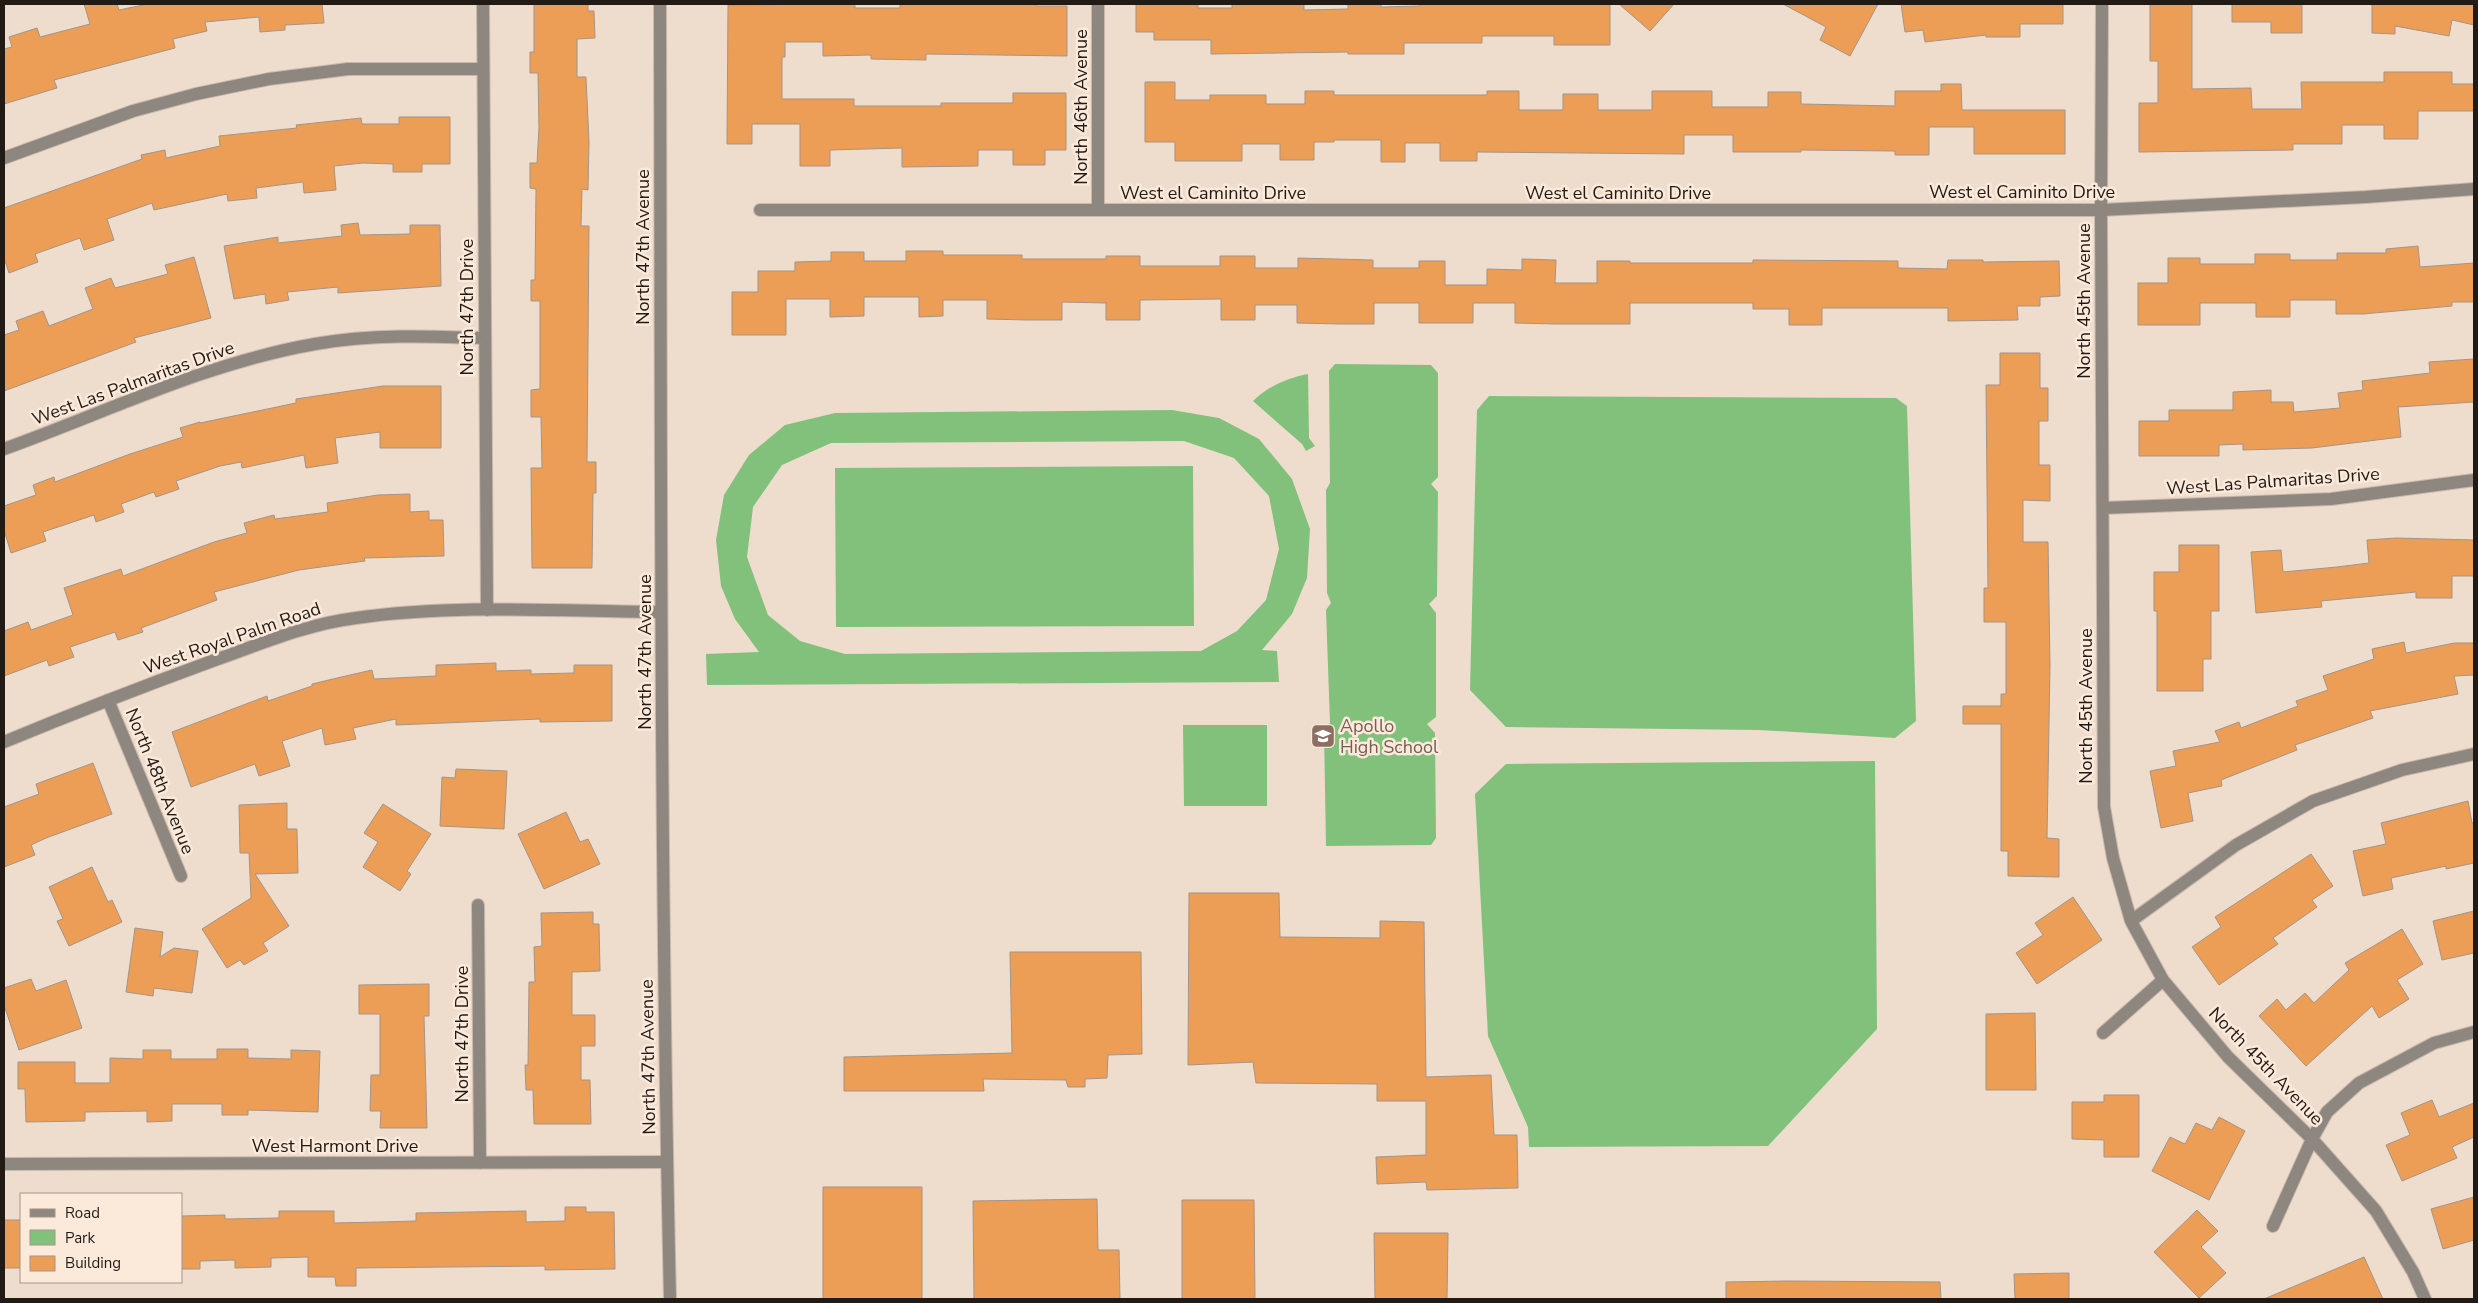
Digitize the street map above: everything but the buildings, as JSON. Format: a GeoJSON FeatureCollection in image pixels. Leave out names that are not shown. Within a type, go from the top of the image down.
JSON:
{"type":"FeatureCollection","features":[{"type":"Feature","properties":{"kind":"street","name":"North 47th Drive"},"geometry":{"type":"LineString","coordinates":[[483,4],[487,610]]}},
{"type":"Feature","properties":{"kind":"street","name":"North 47th Avenue"},"geometry":{"type":"LineString","coordinates":[[660,4],[662,612],[670,1299]]}},
{"type":"Feature","properties":{"kind":"street","name":"North 46th Avenue"},"geometry":{"type":"LineString","coordinates":[[1098,4],[1098,210]]}},
{"type":"Feature","properties":{"kind":"street","name":"North 45th Avenue"},"geometry":{"type":"LineString","coordinates":[[2102,4],[2101,210],[2104,807],[2113,858],[2131,921],[2163,980],[2228,1057],[2312,1139],[2376,1211],[2413,1272],[2425,1299]]}},
{"type":"Feature","properties":{"kind":"street"},"geometry":{"type":"LineString","coordinates":[[4,158],[132,111],[196,94],[269,79],[348,70],[483,70]]}},
{"type":"Feature","properties":{"kind":"street","name":"West el Caminito Drive"},"geometry":{"type":"LineString","coordinates":[[760,210],[2101,210],[2366,197],[2474,189]]}},
{"type":"Feature","properties":{"kind":"street","name":"West Las Palmaritas Drive"},"geometry":{"type":"LineString","coordinates":[[4,449],[163,387],[212,370],[269,354],[316,344],[376,337],[485,338]]}},
{"type":"Feature","properties":{"kind":"street","name":"West Las Palmaritas Drive"},"geometry":{"type":"LineString","coordinates":[[2103,508],[2331,498],[2474,480]]}},
{"type":"Feature","properties":{"kind":"street","name":"West Royal Palm Road"},"geometry":{"type":"LineString","coordinates":[[4,742],[108,700],[302,629],[355,618],[487,610],[662,612]]}},
{"type":"Feature","properties":{"kind":"street","name":"North 48th Avenue"},"geometry":{"type":"LineString","coordinates":[[108,700],[181,876]]}},
{"type":"Feature","properties":{"kind":"street"},"geometry":{"type":"LineString","coordinates":[[2131,921],[2236,845],[2314,801],[2402,770],[2474,754]]}},
{"type":"Feature","properties":{"kind":"street","name":"North 47th Drive"},"geometry":{"type":"LineString","coordinates":[[478,905],[480,1163]]}},
{"type":"Feature","properties":{"kind":"street"},"geometry":{"type":"LineString","coordinates":[[2103,1033],[2163,980]]}},
{"type":"Feature","properties":{"kind":"street"},"geometry":{"type":"LineString","coordinates":[[2273,1226],[2312,1139],[2328,1112],[2360,1083],[2434,1043],[2474,1032]]}},
{"type":"Feature","properties":{"kind":"street","name":"West Harmont Drive"},"geometry":{"type":"LineString","coordinates":[[4,1164],[667,1162]]}},
{"type":"Feature","properties":{"kind":"green space"},"geometry":{"type":"Polygon","coordinates":[[[1335,364],[1431,365],[1438,373],[1438,477],[1431,484],[1438,492],[1437,596],[1429,604],[1436,613],[1436,717],[1427,724],[1435,733],[1436,838],[1431,845],[1326,846],[1324,730],[1330,723],[1326,610],[1331,603],[1327,593],[1326,490],[1330,483],[1329,371],[1335,364]]]}},
{"type":"Feature","properties":{"kind":"green space"},"geometry":{"type":"Polygon","coordinates":[[[1308,374],[1309,438],[1315,446],[1306,451],[1302,444],[1253,401],[1279,383],[1308,374]]]}},
{"type":"Feature","properties":{"kind":"green space"},"geometry":{"type":"Polygon","coordinates":[[[1489,396],[1896,398],[1907,406],[1916,721],[1895,738],[1759,730],[1506,727],[1470,690],[1477,410],[1489,396]]]}},
{"type":"Feature","properties":{"kind":"green space"},"geometry":{"type":"Polygon","coordinates":[[[1172,410],[1219,418],[1259,439],[1292,479],[1310,529],[1307,578],[1292,614],[1262,650],[1277,651],[1279,682],[707,685],[706,654],[759,652],[735,619],[721,586],[716,540],[724,495],[749,455],[785,425],[835,413],[1172,410]],[[1184,441],[831,443],[782,465],[753,507],[747,557],[768,615],[800,641],[845,654],[1201,651],[1237,631],[1266,600],[1279,549],[1269,496],[1234,458],[1184,441]]]}},
{"type":"Feature","properties":{"kind":"green space"},"geometry":{"type":"Polygon","coordinates":[[[1193,466],[1194,626],[836,627],[835,468],[1193,466]]]}},
{"type":"Feature","properties":{"kind":"green space"},"geometry":{"type":"Polygon","coordinates":[[[1183,725],[1267,725],[1267,806],[1184,806],[1183,725]]]}},
{"type":"Feature","properties":{"kind":"green space"},"geometry":{"type":"Polygon","coordinates":[[[1875,761],[1877,1029],[1768,1146],[1529,1147],[1528,1127],[1488,1036],[1475,794],[1506,764],[1875,761]]]}},
{"type":"Feature","properties":{"kind":"place","name":"Apollo High School"},"geometry":{"type":"Point","coordinates":[1323,736]}}]}
